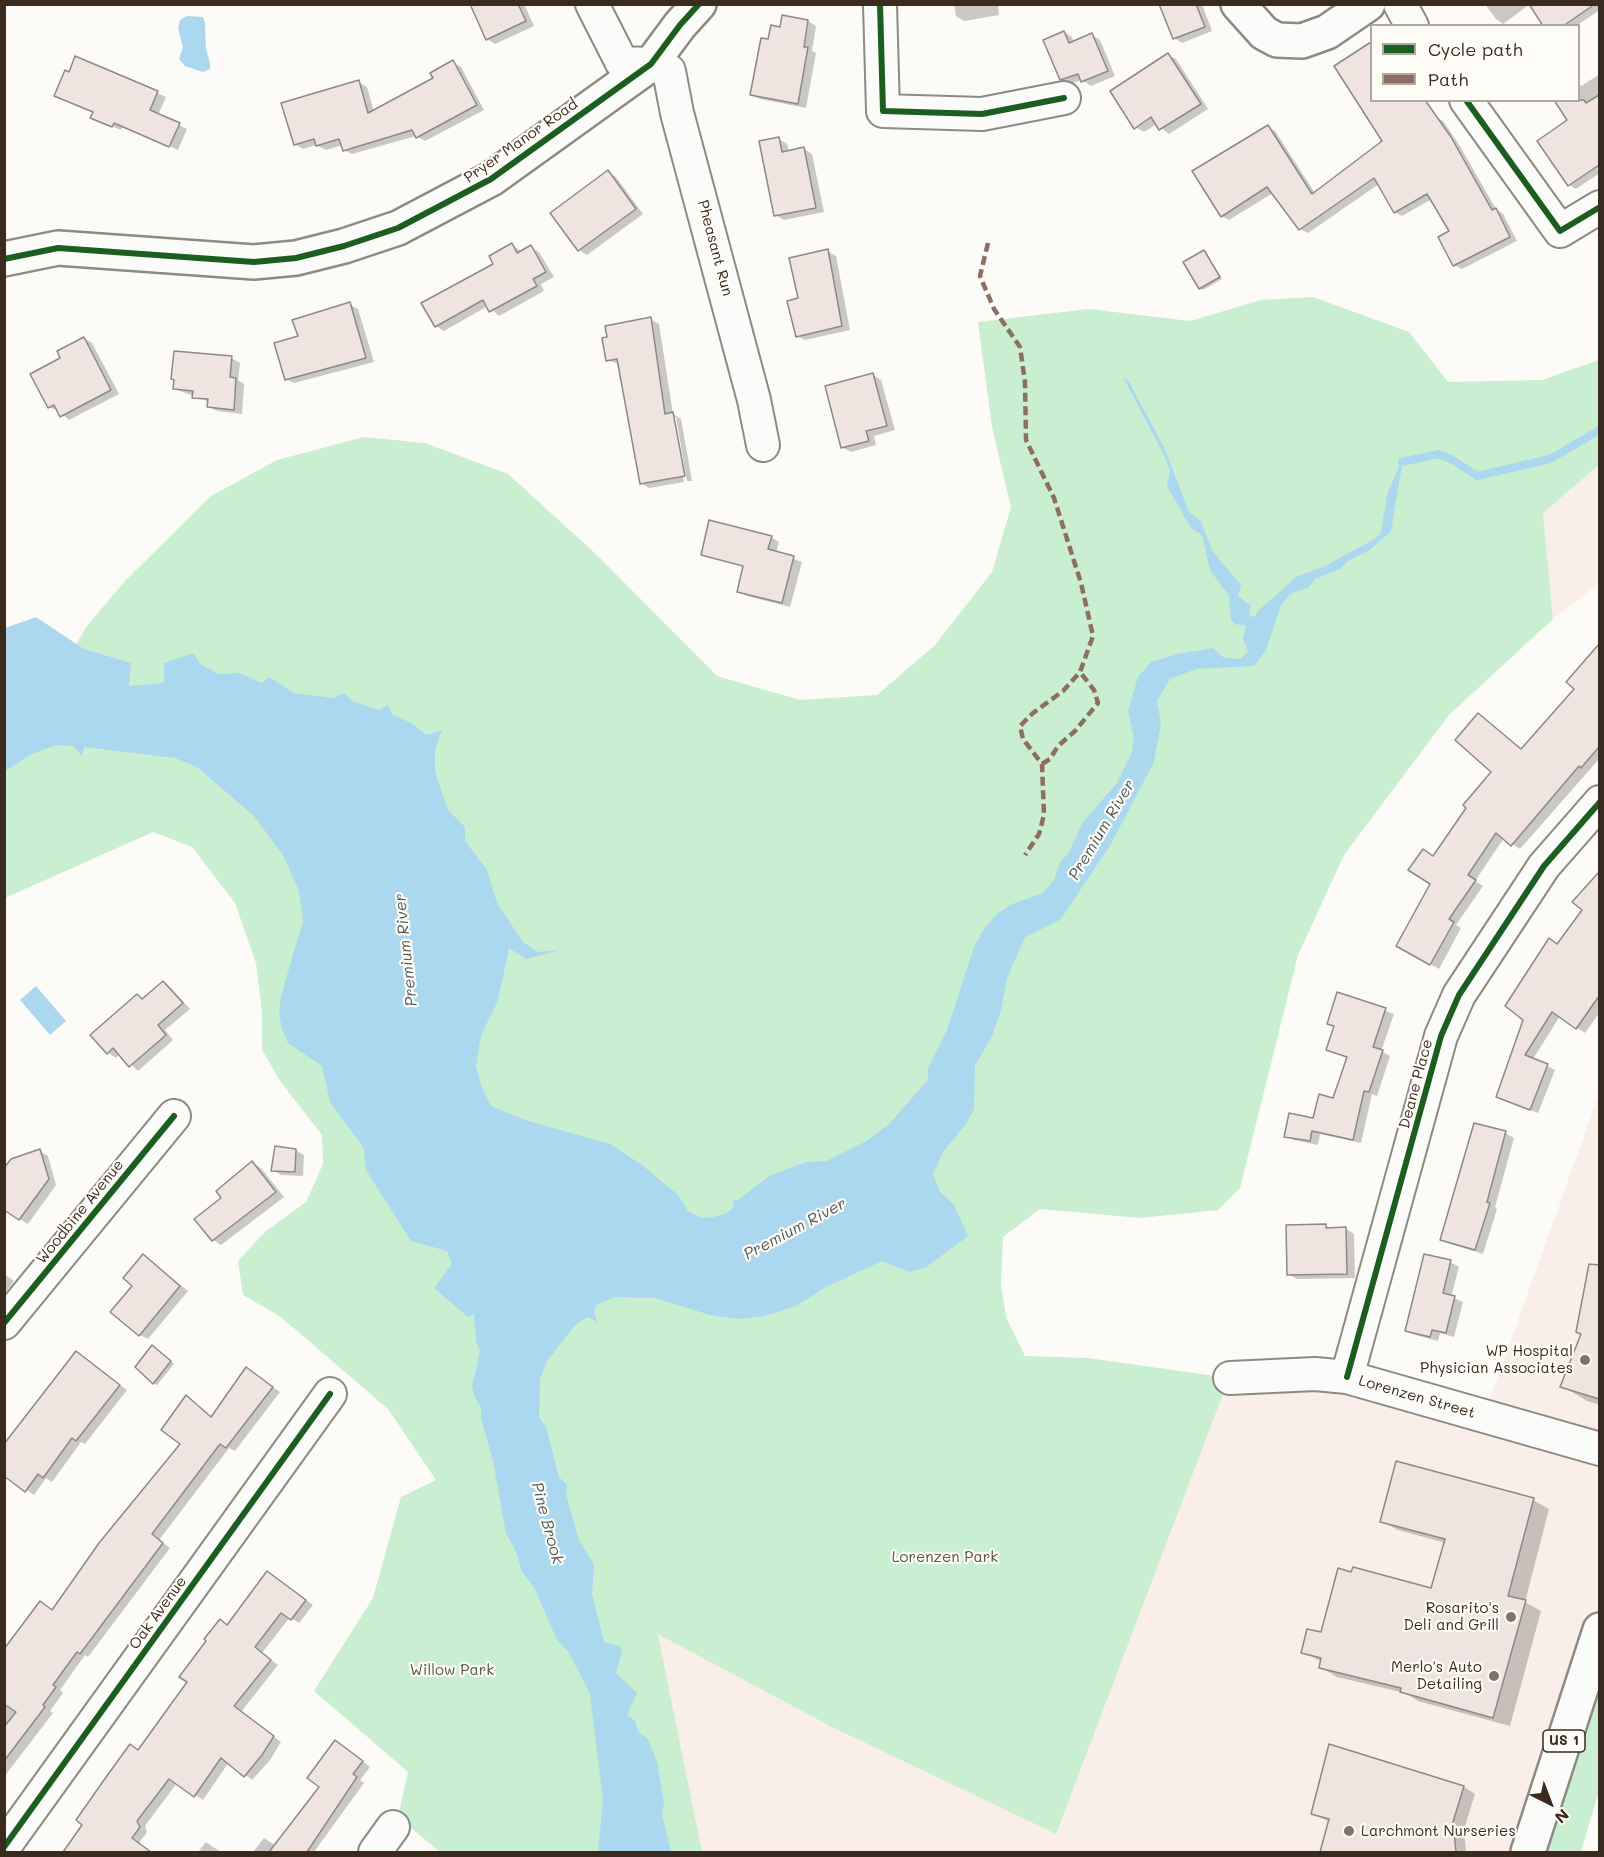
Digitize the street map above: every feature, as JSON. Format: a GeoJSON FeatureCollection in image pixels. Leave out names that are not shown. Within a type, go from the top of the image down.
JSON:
{"type":"FeatureCollection","features":[{"type":"Feature","properties":{"kind":"street"},"geometry":{"type":"LineString","coordinates":[[592,4],[622,63],[651,64]]}},
{"type":"Feature","properties":{"kind":"street","name":"Pryer Manor Road"},"geometry":{"type":"LineString","coordinates":[[4,259],[58,248],[254,262],[296,258],[344,246],[398,228],[491,179],[651,64],[699,4]]}},
{"type":"Feature","properties":{"kind":"street"},"geometry":{"type":"LineString","coordinates":[[880,4],[883,111],[982,114],[1064,98]]}},
{"type":"Feature","properties":{"kind":"street"},"geometry":{"type":"LineString","coordinates":[[1238,4],[1264,33],[1277,40],[1302,40],[1327,32],[1368,4]]}},
{"type":"Feature","properties":{"kind":"street"},"geometry":{"type":"LineString","coordinates":[[1400,4],[1411,24]]}},
{"type":"Feature","properties":{"kind":"street","name":"Pheasant Run"},"geometry":{"type":"LineString","coordinates":[[651,64],[669,71],[677,113],[754,400],[763,445]]}},
{"type":"Feature","properties":{"kind":"street"},"geometry":{"type":"LineString","coordinates":[[1467,102],[1560,231],[1599,207]]}},
{"type":"Feature","properties":{"kind":"street","name":"Deane Place"},"geometry":{"type":"LineString","coordinates":[[1347,1377],[1442,1036],[1459,995],[1544,866],[1599,802]]}},
{"type":"Feature","properties":{"kind":"street","name":"Woodbine Avenue"},"geometry":{"type":"LineString","coordinates":[[4,1323],[174,1116]]}},
{"type":"Feature","properties":{"kind":"street","name":"Lorenzen Street"},"geometry":{"type":"LineString","coordinates":[[1230,1378],[1315,1374],[1347,1377],[1599,1449]]}},
{"type":"Feature","properties":{"kind":"street","name":"Oak Avenue"},"geometry":{"type":"LineString","coordinates":[[4,1847],[330,1394]]}},
{"type":"Feature","properties":{"kind":"street","name":"US 1"},"geometry":{"type":"LineString","coordinates":[[1528,1852],[1599,1630]]}},
{"type":"Feature","properties":{"kind":"street"},"geometry":{"type":"LineString","coordinates":[[375,1852],[393,1827]]}},
{"type":"Feature","properties":{"kind":"shaded area"},"geometry":{"type":"Polygon","coordinates":[[[1599,465],[1599,584],[1553,619],[1543,513],[1599,465]]]}},
{"type":"Feature","properties":{"kind":"shaded area"},"geometry":{"type":"Polygon","coordinates":[[[1599,1094],[1599,1618],[1520,1852],[702,1852],[658,1633],[830,1726],[1229,1378],[1314,1377],[1482,1421],[1599,1094]]]}},
{"type":"Feature","properties":{"kind":"green space"},"geometry":{"type":"Polygon","coordinates":[[[1313,297],[1409,332],[1448,382],[1542,380],[1599,360],[1599,465],[1543,513],[1553,619],[1449,715],[1344,855],[1298,955],[1240,1188],[1218,1210],[1140,1218],[1040,1209],[1003,1237],[1001,1284],[1006,1317],[1025,1356],[1088,1358],[1229,1378],[1056,1834],[830,1726],[658,1634],[702,1852],[440,1852],[398,1817],[408,1772],[314,1691],[373,1598],[401,1497],[436,1480],[388,1409],[281,1317],[243,1295],[238,1261],[265,1232],[306,1202],[323,1164],[322,1135],[280,1081],[262,1050],[262,1012],[256,963],[235,903],[192,847],[153,832],[5,898],[4,764],[87,626],[125,581],[211,496],[277,460],[364,437],[425,443],[508,474],[598,556],[717,676],[800,700],[877,695],[935,645],[992,572],[1011,507],[992,427],[978,322],[1089,309],[1190,321],[1261,300],[1313,297]]]}},
{"type":"Feature","properties":{"kind":"green space"},"geometry":{"type":"Polygon","coordinates":[[[1599,1618],[1599,1791],[1581,1852],[1520,1852],[1599,1618]]]}},
{"type":"Feature","properties":{"kind":"water"},"geometry":{"type":"Polygon","coordinates":[[[187,16],[203,17],[205,23],[206,49],[210,69],[203,72],[185,66],[179,59],[183,47],[178,29],[180,20],[187,16]]]}},
{"type":"Feature","properties":{"kind":"water","name":"Pine Brook"},"geometry":{"type":"Polygon","coordinates":[[[1123,377],[1129,382],[1164,447],[1189,512],[1200,520],[1213,552],[1241,585],[1238,596],[1251,606],[1249,614],[1251,616],[1255,617],[1257,612],[1296,577],[1323,567],[1375,539],[1381,532],[1387,495],[1404,454],[1391,531],[1370,550],[1348,561],[1340,569],[1315,579],[1309,587],[1290,594],[1281,605],[1266,650],[1254,666],[1196,669],[1170,679],[1157,701],[1161,724],[1154,762],[1111,844],[1061,919],[1025,937],[1007,978],[1001,1010],[992,1036],[975,1066],[974,1109],[966,1124],[943,1152],[933,1174],[940,1192],[954,1205],[968,1236],[925,1268],[909,1272],[882,1261],[826,1287],[796,1306],[765,1316],[738,1319],[710,1315],[655,1298],[615,1297],[596,1305],[594,1312],[597,1322],[588,1317],[575,1325],[547,1361],[540,1379],[539,1417],[546,1427],[559,1477],[567,1485],[566,1494],[579,1540],[594,1565],[592,1593],[604,1642],[619,1646],[622,1651],[616,1673],[637,1693],[627,1715],[635,1721],[639,1732],[647,1738],[657,1761],[664,1802],[662,1815],[671,1852],[598,1852],[603,1799],[590,1694],[569,1653],[556,1638],[534,1587],[522,1572],[517,1554],[506,1533],[493,1460],[481,1419],[481,1407],[474,1396],[472,1386],[480,1351],[476,1342],[474,1314],[468,1317],[434,1288],[452,1264],[447,1251],[411,1241],[366,1170],[364,1148],[330,1102],[322,1066],[288,1043],[282,1029],[279,1014],[281,996],[303,921],[299,891],[283,855],[254,816],[197,767],[175,758],[84,747],[82,756],[73,746],[56,745],[32,754],[5,771],[5,628],[36,617],[84,649],[131,663],[129,686],[164,683],[164,663],[194,653],[200,664],[219,674],[240,673],[262,683],[269,677],[294,693],[333,698],[344,693],[352,701],[379,710],[388,705],[392,714],[413,724],[426,735],[442,730],[435,750],[435,772],[448,810],[465,827],[465,841],[487,870],[497,903],[523,942],[537,952],[561,950],[526,959],[509,948],[498,1001],[481,1035],[476,1066],[481,1085],[491,1106],[528,1121],[610,1144],[642,1165],[678,1195],[688,1211],[702,1218],[713,1217],[725,1214],[733,1208],[734,1199],[737,1201],[769,1176],[806,1162],[827,1161],[865,1142],[889,1124],[928,1080],[928,1068],[947,1030],[974,947],[984,929],[997,914],[1010,905],[1043,893],[1054,880],[1060,862],[1068,854],[1083,822],[1117,783],[1132,752],[1134,737],[1128,711],[1138,677],[1151,662],[1178,654],[1213,648],[1224,658],[1241,659],[1248,651],[1243,639],[1246,626],[1235,624],[1231,620],[1229,596],[1210,570],[1202,535],[1191,528],[1167,486],[1170,470],[1164,455],[1123,377]]]}},
{"type":"Feature","properties":{"kind":"water"},"geometry":{"type":"Polygon","coordinates":[[[36,986],[66,1021],[50,1035],[20,1000],[36,986]]]}},
{"type":"Feature","properties":{"kind":"building"},"geometry":{"type":"Polygon","coordinates":[[[470,4],[518,4],[526,21],[486,40],[470,4]]]}},
{"type":"Feature","properties":{"kind":"building"},"geometry":{"type":"Polygon","coordinates":[[[1159,4],[1196,4],[1205,27],[1173,39],[1159,4]]]}},
{"type":"Feature","properties":{"kind":"building"},"geometry":{"type":"Polygon","coordinates":[[[1529,4],[1595,4],[1566,24],[1542,24],[1529,4]]]}},
{"type":"Feature","properties":{"kind":"building"},"geometry":{"type":"Polygon","coordinates":[[[782,15],[808,20],[804,47],[808,47],[798,104],[750,95],[761,38],[768,39],[771,25],[780,27],[782,15]]]}},
{"type":"Feature","properties":{"kind":"building"},"geometry":{"type":"Polygon","coordinates":[[[1064,31],[1069,43],[1092,33],[1108,71],[1081,82],[1078,74],[1060,80],[1043,40],[1064,31]]]}},
{"type":"Feature","properties":{"kind":"building"},"geometry":{"type":"Polygon","coordinates":[[[1370,43],[1370,102],[1426,102],[1451,137],[1492,210],[1496,208],[1510,237],[1453,266],[1438,237],[1449,231],[1427,194],[1394,213],[1374,178],[1299,230],[1267,187],[1221,217],[1192,171],[1268,125],[1312,194],[1382,141],[1334,66],[1370,43]]]}},
{"type":"Feature","properties":{"kind":"building"},"geometry":{"type":"Polygon","coordinates":[[[1168,53],[1201,104],[1159,130],[1151,117],[1134,129],[1110,91],[1168,53]]]}},
{"type":"Feature","properties":{"kind":"building"},"geometry":{"type":"Polygon","coordinates":[[[75,56],[158,91],[150,110],[180,123],[169,147],[114,123],[112,127],[90,118],[93,112],[54,96],[65,70],[69,72],[75,56]]]}},
{"type":"Feature","properties":{"kind":"building"},"geometry":{"type":"Polygon","coordinates":[[[453,60],[477,105],[416,138],[412,130],[343,151],[339,139],[316,146],[314,139],[294,145],[281,103],[359,80],[368,113],[433,78],[430,73],[453,60]]]}},
{"type":"Feature","properties":{"kind":"building"},"geometry":{"type":"Polygon","coordinates":[[[1599,95],[1599,165],[1568,186],[1537,141],[1567,120],[1555,102],[1584,100],[1586,103],[1599,95]]]}},
{"type":"Feature","properties":{"kind":"building"},"geometry":{"type":"Polygon","coordinates":[[[779,137],[782,152],[804,147],[816,208],[774,216],[759,141],[779,137]]]}},
{"type":"Feature","properties":{"kind":"building"},"geometry":{"type":"Polygon","coordinates":[[[608,170],[636,209],[578,251],[550,213],[608,170]]]}},
{"type":"Feature","properties":{"kind":"building"},"geometry":{"type":"Polygon","coordinates":[[[512,243],[517,253],[531,245],[546,272],[533,279],[537,286],[489,312],[483,300],[435,327],[421,303],[493,264],[489,256],[512,243]]]}},
{"type":"Feature","properties":{"kind":"building"},"geometry":{"type":"Polygon","coordinates":[[[828,249],[842,326],[796,337],[787,301],[798,298],[789,258],[828,249]]]}},
{"type":"Feature","properties":{"kind":"building"},"geometry":{"type":"Polygon","coordinates":[[[1204,250],[1220,277],[1199,289],[1183,262],[1204,250]]]}},
{"type":"Feature","properties":{"kind":"building"},"geometry":{"type":"Polygon","coordinates":[[[350,302],[366,358],[285,380],[274,343],[298,336],[292,320],[350,302]]]}},
{"type":"Feature","properties":{"kind":"building"},"geometry":{"type":"Polygon","coordinates":[[[651,317],[665,414],[673,412],[685,476],[640,484],[617,359],[606,361],[602,338],[607,337],[605,326],[651,317]]]}},
{"type":"Feature","properties":{"kind":"building"},"geometry":{"type":"Polygon","coordinates":[[[84,337],[111,390],[60,417],[54,405],[48,408],[30,374],[60,358],[57,351],[84,337]]]}},
{"type":"Feature","properties":{"kind":"building"},"geometry":{"type":"Polygon","coordinates":[[[174,351],[232,356],[230,377],[236,378],[234,410],[207,407],[208,399],[192,398],[193,391],[173,389],[174,380],[171,379],[174,351]]]}},
{"type":"Feature","properties":{"kind":"building"},"geometry":{"type":"Polygon","coordinates":[[[873,373],[887,426],[866,431],[869,441],[841,448],[825,386],[873,373]]]}},
{"type":"Feature","properties":{"kind":"building"},"geometry":{"type":"Polygon","coordinates":[[[709,520],[772,536],[768,549],[794,556],[782,603],[737,592],[743,566],[701,555],[709,520]]]}},
{"type":"Feature","properties":{"kind":"building"},"geometry":{"type":"Polygon","coordinates":[[[1599,644],[1599,747],[1581,768],[1579,766],[1511,846],[1496,833],[1468,875],[1476,880],[1449,919],[1454,922],[1430,965],[1396,946],[1430,884],[1408,870],[1423,849],[1433,856],[1466,808],[1463,805],[1491,772],[1455,740],[1478,713],[1521,749],[1574,689],[1566,682],[1599,644]]]}},
{"type":"Feature","properties":{"kind":"building"},"geometry":{"type":"Polygon","coordinates":[[[1599,872],[1599,996],[1576,1029],[1552,1012],[1525,1055],[1548,1064],[1530,1110],[1496,1097],[1523,1020],[1505,1006],[1549,938],[1557,944],[1582,910],[1572,902],[1599,872]]]}},
{"type":"Feature","properties":{"kind":"building"},"geometry":{"type":"Polygon","coordinates":[[[163,981],[183,1003],[158,1025],[166,1035],[129,1067],[113,1048],[107,1054],[90,1035],[137,994],[142,999],[163,981]]]}},
{"type":"Feature","properties":{"kind":"building"},"geometry":{"type":"Polygon","coordinates":[[[1337,992],[1386,1008],[1373,1047],[1383,1050],[1369,1092],[1364,1091],[1353,1140],[1312,1131],[1310,1141],[1284,1137],[1289,1113],[1313,1118],[1319,1094],[1333,1098],[1347,1057],[1326,1050],[1334,1026],[1327,1024],[1337,992]]]}},
{"type":"Feature","properties":{"kind":"building"},"geometry":{"type":"Polygon","coordinates":[[[1474,1123],[1506,1131],[1487,1202],[1490,1203],[1475,1250],[1440,1240],[1474,1123]]]}},
{"type":"Feature","properties":{"kind":"building"},"geometry":{"type":"Polygon","coordinates":[[[275,1146],[296,1149],[295,1172],[271,1171],[275,1146]]]}},
{"type":"Feature","properties":{"kind":"building"},"geometry":{"type":"Polygon","coordinates":[[[40,1149],[49,1179],[19,1220],[4,1210],[4,1168],[11,1159],[40,1149]]]}},
{"type":"Feature","properties":{"kind":"building"},"geometry":{"type":"Polygon","coordinates":[[[252,1161],[276,1192],[212,1241],[194,1219],[221,1198],[216,1191],[252,1161]]]}},
{"type":"Feature","properties":{"kind":"building"},"geometry":{"type":"Polygon","coordinates":[[[1326,1224],[1326,1228],[1346,1227],[1347,1274],[1287,1275],[1286,1225],[1326,1224]]]}},
{"type":"Feature","properties":{"kind":"building"},"geometry":{"type":"Polygon","coordinates":[[[143,1254],[180,1286],[139,1336],[110,1312],[132,1286],[123,1278],[143,1254]]]}},
{"type":"Feature","properties":{"kind":"building"},"geometry":{"type":"Polygon","coordinates":[[[1424,1254],[1451,1260],[1443,1293],[1455,1296],[1446,1333],[1432,1330],[1430,1337],[1405,1331],[1424,1254]]]}},
{"type":"Feature","properties":{"kind":"building","name":"WP Hospital Physician Associates"},"geometry":{"type":"Polygon","coordinates":[[[1589,1264],[1599,1265],[1599,1399],[1560,1387],[1581,1334],[1576,1332],[1589,1264]]]}},
{"type":"Feature","properties":{"kind":"building"},"geometry":{"type":"Polygon","coordinates":[[[152,1345],[171,1361],[153,1384],[135,1367],[152,1345]]]}},
{"type":"Feature","properties":{"kind":"building"},"geometry":{"type":"Polygon","coordinates":[[[76,1351],[120,1385],[76,1441],[72,1438],[43,1478],[38,1474],[25,1492],[4,1476],[4,1444],[76,1351]]]}},
{"type":"Feature","properties":{"kind":"building"},"geometry":{"type":"Polygon","coordinates":[[[246,1367],[273,1387],[226,1448],[220,1444],[152,1534],[163,1543],[80,1654],[77,1652],[53,1685],[56,1687],[43,1705],[45,1707],[4,1761],[4,1727],[16,1712],[4,1704],[4,1649],[40,1601],[52,1610],[99,1543],[180,1444],[161,1430],[186,1395],[211,1417],[246,1367]]]}},
{"type":"Feature","properties":{"kind":"building"},"geometry":{"type":"Polygon","coordinates":[[[1396,1461],[1534,1498],[1508,1596],[1526,1600],[1493,1718],[1400,1692],[1401,1688],[1319,1668],[1321,1658],[1301,1653],[1307,1629],[1321,1632],[1338,1568],[1351,1572],[1353,1567],[1431,1588],[1445,1539],[1380,1522],[1396,1461]]]}},
{"type":"Feature","properties":{"kind":"building"},"geometry":{"type":"Polygon","coordinates":[[[267,1571],[306,1600],[291,1620],[281,1613],[255,1647],[271,1660],[234,1706],[274,1736],[262,1755],[244,1777],[221,1758],[194,1797],[169,1779],[137,1821],[140,1827],[132,1838],[151,1852],[63,1852],[82,1825],[76,1820],[130,1744],[138,1750],[187,1682],[179,1677],[206,1641],[204,1639],[220,1619],[227,1625],[267,1571]]]}},
{"type":"Feature","properties":{"kind":"building"},"geometry":{"type":"Polygon","coordinates":[[[335,1740],[363,1761],[353,1774],[357,1777],[307,1852],[269,1852],[319,1787],[307,1778],[335,1740]]]}},
{"type":"Feature","properties":{"kind":"building"},"geometry":{"type":"Polygon","coordinates":[[[1329,1744],[1464,1786],[1453,1822],[1456,1852],[1320,1852],[1329,1819],[1311,1814],[1329,1744]]]}},
{"type":"Feature","properties":{"kind":"waterway","name":"Premium River"},"geometry":{"type":"LineString","coordinates":[[1402,462],[1439,454],[1453,460],[1477,476],[1550,459],[1600,430]]}},
{"type":"Feature","properties":{"kind":"marked path"},"geometry":{"type":"LineString","coordinates":[[988,243],[980,276],[994,309],[1020,347],[1025,382],[1026,440],[1054,498],[1081,583],[1093,636],[1080,672],[1063,691],[1033,713],[1020,726],[1023,739],[1042,764],[1044,815],[1039,834],[1025,855]]}},
{"type":"Feature","properties":{"kind":"marked path"},"geometry":{"type":"LineString","coordinates":[[1042,764],[1050,759],[1058,746],[1075,731],[1098,703],[1094,690],[1080,672]]}},
{"type":"Feature","properties":{"kind":"cycle path"},"geometry":{"type":"LineString","coordinates":[[4,259],[58,248],[254,262],[296,258],[344,246],[398,228],[491,179],[651,64],[699,4]]}},
{"type":"Feature","properties":{"kind":"cycle path"},"geometry":{"type":"LineString","coordinates":[[880,4],[883,111],[982,114],[1064,98]]}},
{"type":"Feature","properties":{"kind":"cycle path"},"geometry":{"type":"LineString","coordinates":[[1467,102],[1560,231],[1600,207]]}},
{"type":"Feature","properties":{"kind":"cycle path"},"geometry":{"type":"LineString","coordinates":[[1347,1377],[1441,1036],[1459,995],[1544,866],[1600,802]]}},
{"type":"Feature","properties":{"kind":"cycle path"},"geometry":{"type":"LineString","coordinates":[[4,1323],[174,1116]]}},
{"type":"Feature","properties":{"kind":"cycle path"},"geometry":{"type":"LineString","coordinates":[[4,1847],[330,1394]]}},
{"type":"Feature","properties":{"kind":"place","name":"WP Hospital Physician Associates"},"geometry":{"type":"Point","coordinates":[1585,1360]}},
{"type":"Feature","properties":{"kind":"place","name":"Rosarito's Deli and Grill"},"geometry":{"type":"Point","coordinates":[1511,1617]}},
{"type":"Feature","properties":{"kind":"place","name":"Merlo's Auto Detailing"},"geometry":{"type":"Point","coordinates":[1494,1676]}},
{"type":"Feature","properties":{"kind":"place","name":"Larchmont Nurseries"},"geometry":{"type":"Point","coordinates":[1349,1831]}},
{"type":"Feature","properties":{"kind":"park label","name":"Lorenzen Park"},"geometry":{"type":"Point","coordinates":[945,1557]}},
{"type":"Feature","properties":{"kind":"park label","name":"Willow Park"},"geometry":{"type":"Point","coordinates":[452,1670]}}]}
